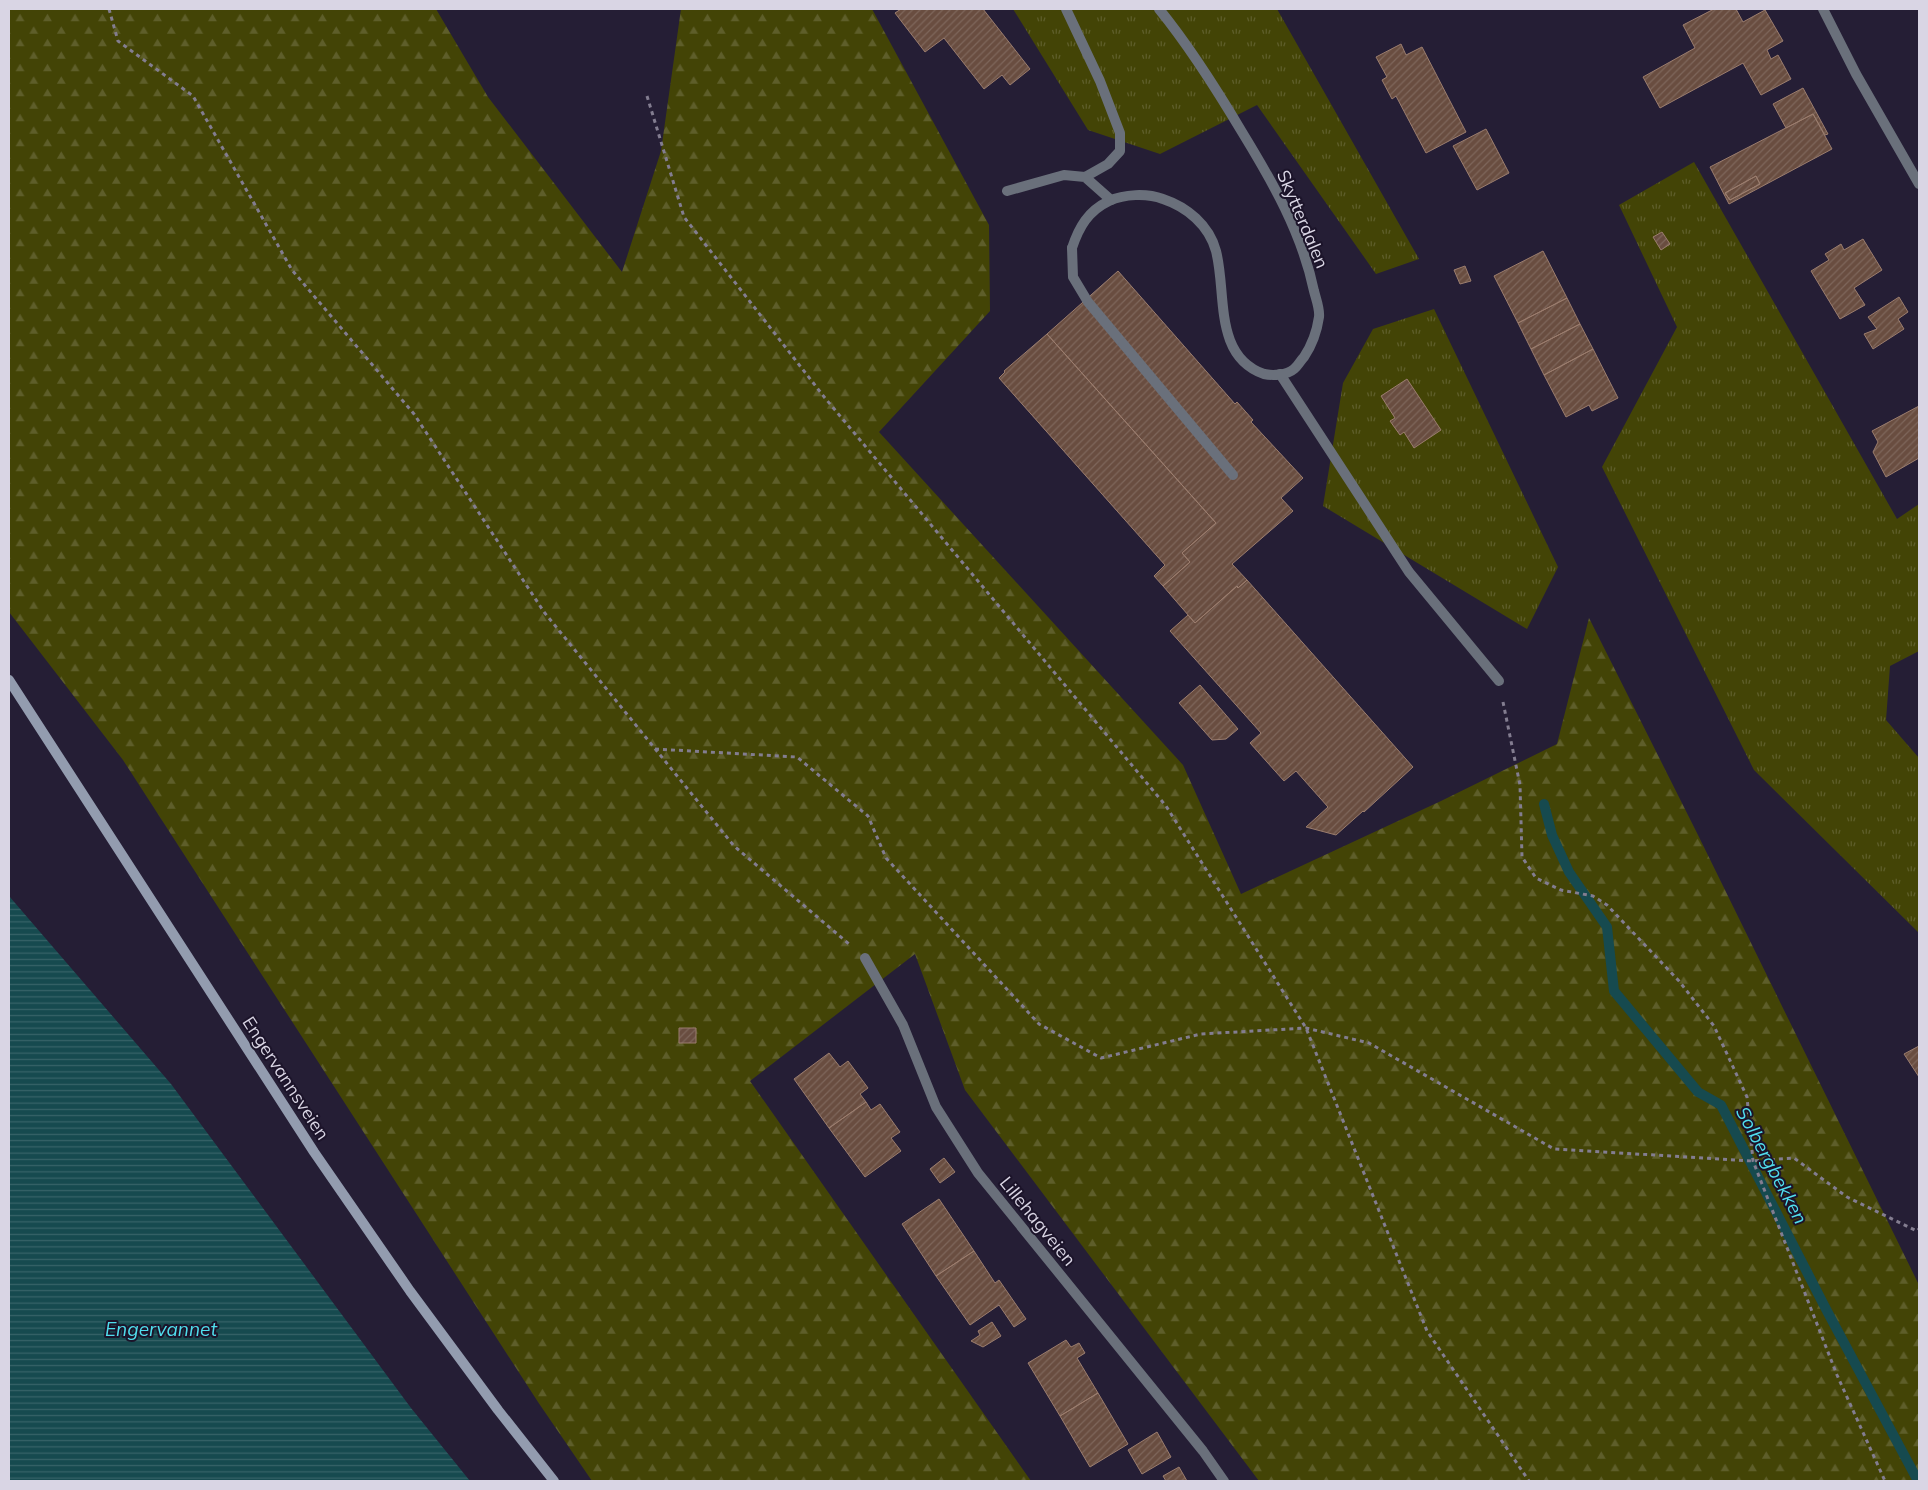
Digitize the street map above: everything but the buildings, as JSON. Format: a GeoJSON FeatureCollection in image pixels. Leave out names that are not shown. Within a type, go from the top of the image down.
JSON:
{"type":"FeatureCollection","features":[{"type":"Feature","properties":{"kind":"main road","name":"Engervannsveien"},"geometry":{"type":"LineString","coordinates":[[9,680],[314,1152],[410,1290],[498,1410],[554,1481]]}},
{"type":"Feature","properties":{"kind":"street"},"geometry":{"type":"LineString","coordinates":[[1007,191],[1064,175],[1085,176],[1108,164],[1120,151],[1120,133],[1100,81],[1066,9]]}},
{"type":"Feature","properties":{"kind":"street","name":"Skytterdalen"},"geometry":{"type":"LineString","coordinates":[[1159,9],[1222,98],[1269,176],[1309,263],[1320,316],[1312,346],[1294,370],[1280,374]]}},
{"type":"Feature","properties":{"kind":"street"},"geometry":{"type":"LineString","coordinates":[[1823,9],[1856,74],[1919,184]]}},
{"type":"Feature","properties":{"kind":"street"},"geometry":{"type":"LineString","coordinates":[[1085,176],[1111,200]]}},
{"type":"Feature","properties":{"kind":"street"},"geometry":{"type":"LineString","coordinates":[[1233,474],[1088,302],[1073,277],[1072,248],[1079,228],[1095,209],[1111,200],[1136,195],[1158,197],[1172,202],[1190,213],[1204,226],[1216,250],[1227,332],[1236,354],[1248,366],[1266,374],[1280,374],[1409,572],[1499,681]]}},
{"type":"Feature","properties":{"kind":"street","name":"Lillehagveien"},"geometry":{"type":"LineString","coordinates":[[865,958],[903,1025],[936,1106],[978,1173],[1203,1451],[1224,1481]]}},
{"type":"Feature","properties":{"kind":"path"},"geometry":{"type":"LineString","coordinates":[[109,9],[118,41],[192,96],[292,270],[414,414],[544,612],[734,846],[865,958]]}},
{"type":"Feature","properties":{"kind":"path"},"geometry":{"type":"LineString","coordinates":[[647,96],[684,218],[825,398],[1166,806],[1306,1028],[1428,1332],[1528,1481]]}},
{"type":"Feature","properties":{"kind":"path"},"geometry":{"type":"LineString","coordinates":[[1499,681],[1520,784],[1522,857],[1536,878],[1561,890],[1593,896],[1606,905],[1679,981],[1714,1026],[1747,1097],[1753,1161],[1837,1375],[1886,1481]]}},
{"type":"Feature","properties":{"kind":"path"},"geometry":{"type":"LineString","coordinates":[[655,749],[797,757],[868,816],[886,858],[1039,1024],[1101,1058],[1201,1034],[1306,1028],[1369,1043],[1554,1149],[1753,1161],[1794,1158],[1846,1198],[1916,1231],[1919,1229]]}},
{"type":"Feature","properties":{"kind":"green space"},"geometry":{"type":"Polygon","coordinates":[[[9,9],[436,9],[488,97],[622,272],[661,151],[681,9],[872,9],[989,225],[990,311],[879,432],[1183,765],[1241,894],[1441,801],[1557,744],[1589,618],[1919,1285],[1919,1481],[1259,1481],[965,1090],[915,954],[750,1081],[1031,1481],[592,1481],[538,1402],[123,760],[9,612],[9,9]]]}},
{"type":"Feature","properties":{"kind":"green space"},"geometry":{"type":"Polygon","coordinates":[[[1013,9],[1277,9],[1419,259],[1376,274],[1257,105],[1160,154],[1088,130],[1013,9]]]}},
{"type":"Feature","properties":{"kind":"green space"},"geometry":{"type":"Polygon","coordinates":[[[1694,162],[1897,519],[1919,504],[1919,651],[1890,666],[1886,720],[1919,758],[1919,933],[1754,770],[1602,467],[1677,327],[1619,205],[1694,162]]]}},
{"type":"Feature","properties":{"kind":"green space"},"geometry":{"type":"Polygon","coordinates":[[[1434,309],[1558,567],[1527,629],[1323,506],[1343,383],[1373,329],[1434,309]]]}},
{"type":"Feature","properties":{"kind":"water","name":"Engervannet"},"geometry":{"type":"Polygon","coordinates":[[[9,896],[171,1084],[411,1408],[470,1481],[9,1481],[9,896]]]}},
{"type":"Feature","properties":{"kind":"waterway","name":"Solbergbekken"},"geometry":{"type":"LineString","coordinates":[[1544,804],[1552,835],[1569,872],[1607,927],[1614,991],[1698,1092],[1721,1105],[1827,1311],[1918,1481]]}}]}
